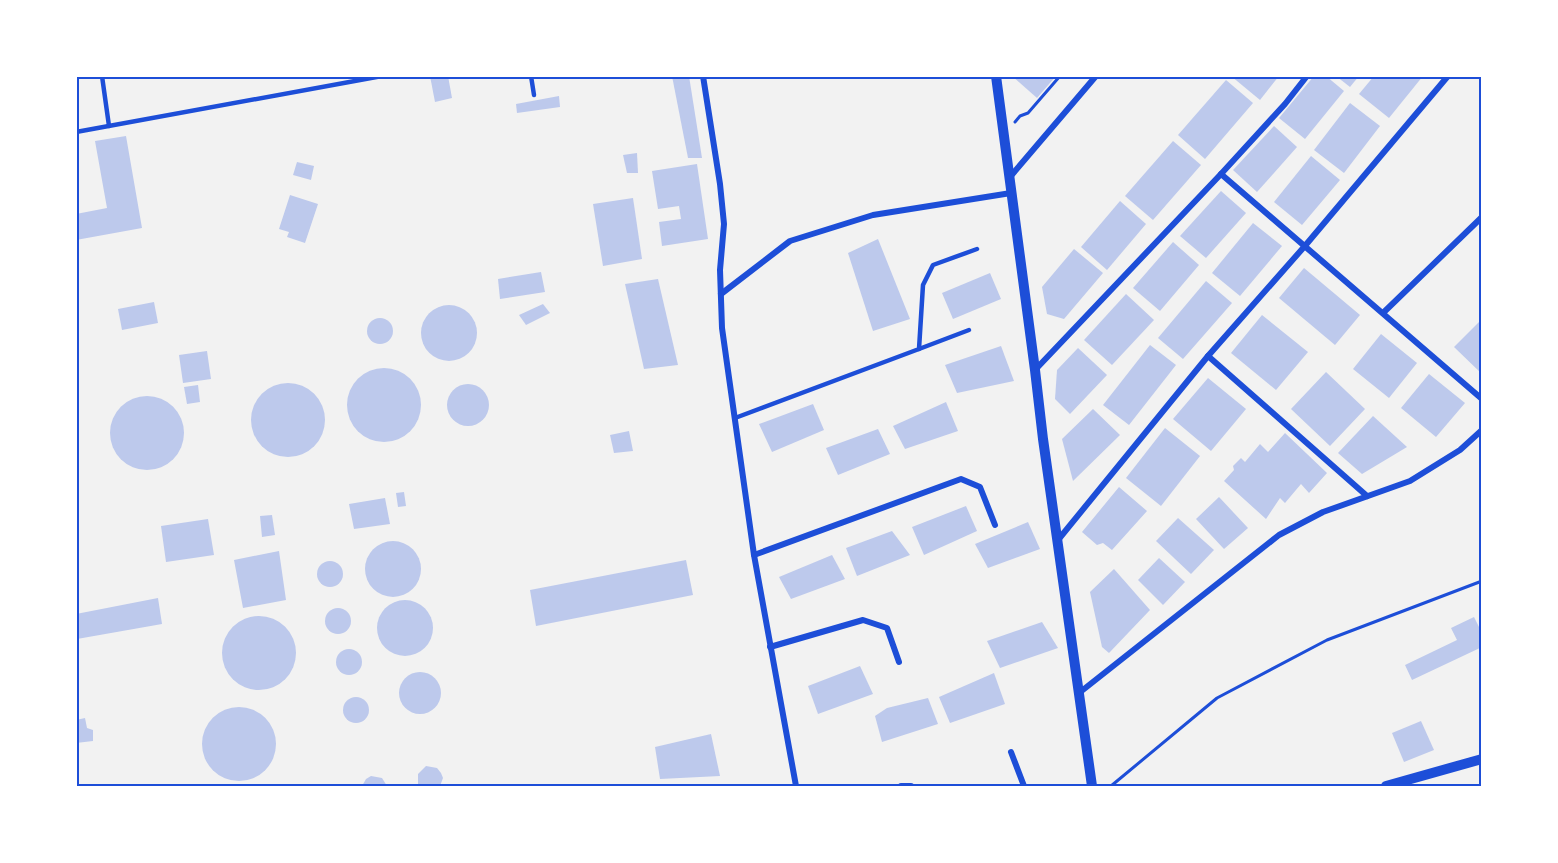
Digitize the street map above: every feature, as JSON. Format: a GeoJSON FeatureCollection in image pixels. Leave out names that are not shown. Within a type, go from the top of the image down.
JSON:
{"type":"FeatureCollection","features":[{"type":"Feature","properties":{"kind":"street"},"geometry":{"type":"LineString","coordinates":[[703,76],[724,224],[720,270],[722,328],[754,555],[796,786]]}},
{"type":"Feature","properties":{"kind":"street"},"geometry":{"type":"LineString","coordinates":[[996,76],[1043,439],[1092,786]]}},
{"type":"Feature","properties":{"kind":"street"},"geometry":{"type":"LineString","coordinates":[[1009,177],[1096,76]]}},
{"type":"Feature","properties":{"kind":"street"},"geometry":{"type":"LineString","coordinates":[[1035,370],[1221,174],[1285,104],[1307,76]]}},
{"type":"Feature","properties":{"kind":"street"},"geometry":{"type":"LineString","coordinates":[[1057,541],[1208,356],[1304,247],[1448,76]]}},
{"type":"Feature","properties":{"kind":"street"},"geometry":{"type":"LineString","coordinates":[[1221,174],[1482,399]]}},
{"type":"Feature","properties":{"kind":"street"},"geometry":{"type":"LineString","coordinates":[[721,294],[790,240],[873,215],[1011,193]]}},
{"type":"Feature","properties":{"kind":"street"},"geometry":{"type":"LineString","coordinates":[[1383,313],[1482,217]]}},
{"type":"Feature","properties":{"kind":"street"},"geometry":{"type":"LineString","coordinates":[[1208,356],[1367,496]]}},
{"type":"Feature","properties":{"kind":"street"},"geometry":{"type":"LineString","coordinates":[[1079,693],[1279,535],[1323,512],[1410,481],[1460,450],[1482,430]]}},
{"type":"Feature","properties":{"kind":"street"},"geometry":{"type":"LineString","coordinates":[[754,555],[961,479],[980,487],[995,525]]}},
{"type":"Feature","properties":{"kind":"street"},"geometry":{"type":"LineString","coordinates":[[770,647],[863,620],[887,628],[899,662]]}},
{"type":"Feature","properties":{"kind":"street"},"geometry":{"type":"LineString","coordinates":[[1011,752],[1023,786]]}},
{"type":"Feature","properties":{"kind":"street"},"geometry":{"type":"LineString","coordinates":[[1386,786],[1482,759]]}},
{"type":"Feature","properties":{"kind":"street"},"geometry":{"type":"LineString","coordinates":[[901,786],[911,786]]}},
{"type":"Feature","properties":{"kind":"lane"},"geometry":{"type":"LineString","coordinates":[[102,76],[109,126]]}},
{"type":"Feature","properties":{"kind":"lane"},"geometry":{"type":"LineString","coordinates":[[76,132],[382,76]]}},
{"type":"Feature","properties":{"kind":"lane"},"geometry":{"type":"LineString","coordinates":[[531,76],[534,95]]}},
{"type":"Feature","properties":{"kind":"lane"},"geometry":{"type":"LineString","coordinates":[[919,349],[923,285],[933,265],[977,249]]}},
{"type":"Feature","properties":{"kind":"lane"},"geometry":{"type":"LineString","coordinates":[[735,418],[969,330]]}},
{"type":"Feature","properties":{"kind":"path"},"geometry":{"type":"LineString","coordinates":[[1003,130],[1028,112],[1060,76]]}},
{"type":"Feature","properties":{"kind":"path"},"geometry":{"type":"LineString","coordinates":[[1110,786],[1216,698],[1327,640],[1482,581]]}},
{"type":"Feature","properties":{"kind":"building"},"geometry":{"type":"Polygon","coordinates":[[[430,76],[448,76],[452,98],[435,102],[430,76]]]}},
{"type":"Feature","properties":{"kind":"building"},"geometry":{"type":"Polygon","coordinates":[[[672,76],[689,76],[702,158],[688,158],[672,76]]]}},
{"type":"Feature","properties":{"kind":"building"},"geometry":{"type":"Polygon","coordinates":[[[1012,76],[1056,76],[1037,98],[1012,76]]]}},
{"type":"Feature","properties":{"kind":"building"},"geometry":{"type":"Polygon","coordinates":[[[1231,76],[1279,76],[1260,100],[1231,76]]]}},
{"type":"Feature","properties":{"kind":"building"},"geometry":{"type":"Polygon","coordinates":[[[1314,76],[1326,76],[1344,91],[1305,139],[1279,118],[1314,76]]]}},
{"type":"Feature","properties":{"kind":"building"},"geometry":{"type":"Polygon","coordinates":[[[1336,76],[1359,76],[1350,87],[1336,76]]]}},
{"type":"Feature","properties":{"kind":"building"},"geometry":{"type":"Polygon","coordinates":[[[1374,76],[1423,76],[1389,118],[1359,94],[1374,76]]]}},
{"type":"Feature","properties":{"kind":"building"},"geometry":{"type":"Polygon","coordinates":[[[1226,80],[1253,103],[1205,159],[1178,135],[1226,80]]]}},
{"type":"Feature","properties":{"kind":"building"},"geometry":{"type":"Polygon","coordinates":[[[559,96],[560,107],[517,113],[516,104],[559,96]]]}},
{"type":"Feature","properties":{"kind":"building"},"geometry":{"type":"Polygon","coordinates":[[[1350,103],[1380,126],[1344,173],[1314,150],[1350,103]]]}},
{"type":"Feature","properties":{"kind":"building"},"geometry":{"type":"Polygon","coordinates":[[[1274,126],[1297,147],[1257,192],[1233,170],[1274,126]]]}},
{"type":"Feature","properties":{"kind":"building"},"geometry":{"type":"Polygon","coordinates":[[[126,136],[142,228],[76,240],[76,214],[107,208],[95,141],[126,136]]]}},
{"type":"Feature","properties":{"kind":"building"},"geometry":{"type":"Polygon","coordinates":[[[1173,141],[1201,165],[1153,220],[1125,196],[1173,141]]]}},
{"type":"Feature","properties":{"kind":"building"},"geometry":{"type":"Polygon","coordinates":[[[637,153],[638,173],[627,173],[623,155],[637,153]]]}},
{"type":"Feature","properties":{"kind":"building"},"geometry":{"type":"Polygon","coordinates":[[[1311,156],[1340,180],[1302,225],[1274,202],[1311,156]]]}},
{"type":"Feature","properties":{"kind":"building"},"geometry":{"type":"Polygon","coordinates":[[[297,162],[314,166],[311,180],[293,175],[297,162]]]}},
{"type":"Feature","properties":{"kind":"building"},"geometry":{"type":"Polygon","coordinates":[[[697,164],[708,239],[662,246],[659,222],[681,219],[679,206],[658,209],[652,171],[697,164]]]}},
{"type":"Feature","properties":{"kind":"building"},"geometry":{"type":"Polygon","coordinates":[[[1221,191],[1246,213],[1206,258],[1180,236],[1221,191]]]}},
{"type":"Feature","properties":{"kind":"building"},"geometry":{"type":"Polygon","coordinates":[[[290,195],[318,204],[305,243],[287,237],[289,232],[279,229],[290,195]]]}},
{"type":"Feature","properties":{"kind":"building"},"geometry":{"type":"Polygon","coordinates":[[[633,198],[642,259],[603,266],[593,204],[633,198]]]}},
{"type":"Feature","properties":{"kind":"building"},"geometry":{"type":"Polygon","coordinates":[[[1120,201],[1146,224],[1107,270],[1081,247],[1120,201]]]}},
{"type":"Feature","properties":{"kind":"building"},"geometry":{"type":"Polygon","coordinates":[[[1253,223],[1282,246],[1240,296],[1212,273],[1253,223]]]}},
{"type":"Feature","properties":{"kind":"building"},"geometry":{"type":"Polygon","coordinates":[[[878,239],[910,319],[873,331],[848,253],[878,239]]]}},
{"type":"Feature","properties":{"kind":"building"},"geometry":{"type":"Polygon","coordinates":[[[1173,242],[1199,265],[1160,311],[1133,288],[1173,242]]]}},
{"type":"Feature","properties":{"kind":"building"},"geometry":{"type":"Polygon","coordinates":[[[1074,249],[1103,273],[1064,319],[1047,314],[1042,287],[1074,249]]]}},
{"type":"Feature","properties":{"kind":"building"},"geometry":{"type":"Polygon","coordinates":[[[1304,268],[1360,315],[1335,345],[1279,298],[1304,268]]]}},
{"type":"Feature","properties":{"kind":"building"},"geometry":{"type":"Polygon","coordinates":[[[541,272],[545,292],[500,299],[498,279],[541,272]]]}},
{"type":"Feature","properties":{"kind":"building"},"geometry":{"type":"Polygon","coordinates":[[[990,273],[1001,299],[953,319],[942,293],[990,273]]]}},
{"type":"Feature","properties":{"kind":"building"},"geometry":{"type":"Polygon","coordinates":[[[658,279],[678,365],[644,369],[625,284],[658,279]]]}},
{"type":"Feature","properties":{"kind":"building"},"geometry":{"type":"Polygon","coordinates":[[[1206,281],[1232,303],[1183,359],[1158,338],[1206,281]]]}},
{"type":"Feature","properties":{"kind":"building"},"geometry":{"type":"Polygon","coordinates":[[[1126,294],[1154,320],[1112,365],[1084,340],[1126,294]]]}},
{"type":"Feature","properties":{"kind":"building"},"geometry":{"type":"Polygon","coordinates":[[[154,302],[158,323],[122,330],[118,309],[154,302]]]}},
{"type":"Feature","properties":{"kind":"building"},"geometry":{"type":"Polygon","coordinates":[[[543,304],[550,313],[526,325],[519,315],[543,304]]]}},
{"type":"Feature","properties":{"kind":"building"},"geometry":{"type":"Polygon","coordinates":[[[444,305],[454,305],[469,313],[475,322],[477,333],[475,344],[469,353],[454,361],[444,361],[433,356],[426,349],[421,338],[421,328],[426,317],[433,310],[444,305]]]}},
{"type":"Feature","properties":{"kind":"building"},"geometry":{"type":"Polygon","coordinates":[[[1262,315],[1308,352],[1276,390],[1231,353],[1262,315]]]}},
{"type":"Feature","properties":{"kind":"building"},"geometry":{"type":"Polygon","coordinates":[[[380,318],[389,322],[393,331],[389,340],[380,344],[371,340],[367,331],[371,322],[380,318]]]}},
{"type":"Feature","properties":{"kind":"building"},"geometry":{"type":"Polygon","coordinates":[[[1482,319],[1482,374],[1454,347],[1482,319]]]}},
{"type":"Feature","properties":{"kind":"building"},"geometry":{"type":"Polygon","coordinates":[[[1381,334],[1417,363],[1389,398],[1353,369],[1381,334]]]}},
{"type":"Feature","properties":{"kind":"building"},"geometry":{"type":"Polygon","coordinates":[[[1150,345],[1176,365],[1129,425],[1103,405],[1150,345]]]}},
{"type":"Feature","properties":{"kind":"building"},"geometry":{"type":"Polygon","coordinates":[[[1001,346],[1014,381],[957,393],[945,365],[1001,346]]]}},
{"type":"Feature","properties":{"kind":"building"},"geometry":{"type":"Polygon","coordinates":[[[1078,348],[1107,375],[1070,414],[1055,399],[1057,370],[1078,348]]]}},
{"type":"Feature","properties":{"kind":"building"},"geometry":{"type":"Polygon","coordinates":[[[207,351],[211,379],[183,383],[179,355],[207,351]]]}},
{"type":"Feature","properties":{"kind":"building"},"geometry":{"type":"Polygon","coordinates":[[[384,368],[398,371],[410,379],[418,391],[421,405],[418,419],[410,431],[398,439],[384,442],[370,439],[358,431],[350,419],[347,405],[350,391],[358,379],[370,371],[384,368]]]}},
{"type":"Feature","properties":{"kind":"building"},"geometry":{"type":"Polygon","coordinates":[[[1326,372],[1365,409],[1330,446],[1291,409],[1326,372]]]}},
{"type":"Feature","properties":{"kind":"building"},"geometry":{"type":"Polygon","coordinates":[[[1429,374],[1465,403],[1436,437],[1401,408],[1429,374]]]}},
{"type":"Feature","properties":{"kind":"building"},"geometry":{"type":"Polygon","coordinates":[[[1208,378],[1246,409],[1211,451],[1173,419],[1208,378]]]}},
{"type":"Feature","properties":{"kind":"building"},"geometry":{"type":"Polygon","coordinates":[[[288,383],[302,386],[314,394],[322,406],[325,420],[322,434],[314,446],[302,454],[288,457],[274,454],[262,446],[254,434],[251,420],[254,406],[262,394],[274,386],[288,383]]]}},
{"type":"Feature","properties":{"kind":"building"},"geometry":{"type":"Polygon","coordinates":[[[468,384],[483,390],[489,405],[483,420],[468,426],[453,420],[447,405],[453,390],[468,384]]]}},
{"type":"Feature","properties":{"kind":"building"},"geometry":{"type":"Polygon","coordinates":[[[198,385],[200,402],[187,404],[184,387],[198,385]]]}},
{"type":"Feature","properties":{"kind":"building"},"geometry":{"type":"Polygon","coordinates":[[[147,396],[161,399],[173,407],[181,419],[184,433],[181,447],[173,459],[161,467],[147,470],[133,467],[121,459],[113,447],[110,433],[113,419],[121,407],[133,399],[147,396]]]}},
{"type":"Feature","properties":{"kind":"building"},"geometry":{"type":"Polygon","coordinates":[[[946,402],[958,431],[905,449],[893,426],[946,402]]]}},
{"type":"Feature","properties":{"kind":"building"},"geometry":{"type":"Polygon","coordinates":[[[813,404],[824,430],[772,452],[759,424],[813,404]]]}},
{"type":"Feature","properties":{"kind":"building"},"geometry":{"type":"Polygon","coordinates":[[[1093,409],[1120,435],[1073,481],[1062,439],[1093,409]]]}},
{"type":"Feature","properties":{"kind":"building"},"geometry":{"type":"Polygon","coordinates":[[[1373,416],[1407,447],[1362,474],[1338,453],[1373,416]]]}},
{"type":"Feature","properties":{"kind":"building"},"geometry":{"type":"Polygon","coordinates":[[[1165,428],[1200,456],[1161,506],[1126,478],[1165,428]]]}},
{"type":"Feature","properties":{"kind":"building"},"geometry":{"type":"Polygon","coordinates":[[[878,429],[890,454],[838,475],[826,448],[878,429]]]}},
{"type":"Feature","properties":{"kind":"building"},"geometry":{"type":"Polygon","coordinates":[[[629,431],[633,451],[614,453],[610,435],[629,431]]]}},
{"type":"Feature","properties":{"kind":"building"},"geometry":{"type":"Polygon","coordinates":[[[1285,433],[1327,473],[1309,493],[1301,484],[1285,503],[1280,498],[1266,519],[1224,481],[1241,458],[1245,462],[1260,444],[1268,452],[1285,433]]]}},
{"type":"Feature","properties":{"kind":"building"},"geometry":{"type":"Polygon","coordinates":[[[1119,487],[1147,511],[1112,550],[1103,543],[1097,545],[1082,532],[1119,487]]]}},
{"type":"Feature","properties":{"kind":"building"},"geometry":{"type":"Polygon","coordinates":[[[404,492],[406,506],[398,507],[396,493],[404,492]]]}},
{"type":"Feature","properties":{"kind":"building"},"geometry":{"type":"Polygon","coordinates":[[[1219,497],[1248,528],[1224,549],[1196,519],[1219,497]]]}},
{"type":"Feature","properties":{"kind":"building"},"geometry":{"type":"Polygon","coordinates":[[[385,498],[390,524],[354,529],[349,504],[385,498]]]}},
{"type":"Feature","properties":{"kind":"building"},"geometry":{"type":"Polygon","coordinates":[[[966,506],[977,531],[924,555],[912,527],[966,506]]]}},
{"type":"Feature","properties":{"kind":"building"},"geometry":{"type":"Polygon","coordinates":[[[272,515],[275,535],[262,537],[260,516],[272,515]]]}},
{"type":"Feature","properties":{"kind":"building"},"geometry":{"type":"Polygon","coordinates":[[[1178,518],[1214,550],[1191,574],[1156,541],[1178,518]]]}},
{"type":"Feature","properties":{"kind":"building"},"geometry":{"type":"Polygon","coordinates":[[[208,519],[214,555],[166,562],[161,526],[208,519]]]}},
{"type":"Feature","properties":{"kind":"building"},"geometry":{"type":"Polygon","coordinates":[[[1028,522],[1040,549],[988,568],[975,544],[1028,522]]]}},
{"type":"Feature","properties":{"kind":"building"},"geometry":{"type":"Polygon","coordinates":[[[892,531],[910,555],[857,576],[846,548],[892,531]]]}},
{"type":"Feature","properties":{"kind":"building"},"geometry":{"type":"Polygon","coordinates":[[[388,541],[398,541],[413,549],[419,558],[421,569],[419,580],[413,589],[398,597],[388,597],[377,592],[370,585],[365,574],[365,564],[370,553],[377,546],[388,541]]]}},
{"type":"Feature","properties":{"kind":"building"},"geometry":{"type":"Polygon","coordinates":[[[279,551],[286,600],[243,608],[234,560],[279,551]]]}},
{"type":"Feature","properties":{"kind":"building"},"geometry":{"type":"Polygon","coordinates":[[[832,555],[845,579],[791,599],[779,577],[832,555]]]}},
{"type":"Feature","properties":{"kind":"building"},"geometry":{"type":"Polygon","coordinates":[[[1159,558],[1185,582],[1163,605],[1138,580],[1159,558]]]}},
{"type":"Feature","properties":{"kind":"building"},"geometry":{"type":"Polygon","coordinates":[[[686,560],[693,595],[536,626],[530,590],[686,560]]]}},
{"type":"Feature","properties":{"kind":"building"},"geometry":{"type":"Polygon","coordinates":[[[330,561],[339,565],[343,574],[339,583],[330,587],[321,583],[317,574],[321,565],[330,561]]]}},
{"type":"Feature","properties":{"kind":"building"},"geometry":{"type":"Polygon","coordinates":[[[1114,569],[1150,610],[1109,653],[1102,647],[1090,592],[1114,569]]]}},
{"type":"Feature","properties":{"kind":"building"},"geometry":{"type":"Polygon","coordinates":[[[158,598],[162,624],[77,639],[76,614],[158,598]]]}},
{"type":"Feature","properties":{"kind":"building"},"geometry":{"type":"Polygon","coordinates":[[[400,600],[410,600],[425,608],[431,617],[433,628],[431,639],[425,648],[410,656],[400,656],[389,651],[382,644],[377,633],[377,623],[382,612],[389,605],[400,600]]]}},
{"type":"Feature","properties":{"kind":"building"},"geometry":{"type":"Polygon","coordinates":[[[338,608],[347,612],[351,621],[347,630],[338,634],[329,630],[325,621],[329,612],[338,608]]]}},
{"type":"Feature","properties":{"kind":"building"},"geometry":{"type":"Polygon","coordinates":[[[259,616],[273,619],[285,627],[293,639],[296,653],[293,667],[285,679],[273,687],[259,690],[245,687],[233,679],[225,667],[222,653],[225,639],[233,627],[245,619],[259,616]]]}},
{"type":"Feature","properties":{"kind":"building"},"geometry":{"type":"Polygon","coordinates":[[[1474,617],[1482,633],[1482,647],[1412,680],[1405,665],[1457,640],[1451,628],[1474,617]]]}},
{"type":"Feature","properties":{"kind":"building"},"geometry":{"type":"Polygon","coordinates":[[[1042,622],[1058,648],[1000,668],[987,641],[1042,622]]]}},
{"type":"Feature","properties":{"kind":"building"},"geometry":{"type":"Polygon","coordinates":[[[349,649],[358,653],[362,662],[358,671],[349,675],[340,671],[336,662],[340,653],[349,649]]]}},
{"type":"Feature","properties":{"kind":"building"},"geometry":{"type":"Polygon","coordinates":[[[860,666],[873,694],[818,714],[808,686],[860,666]]]}},
{"type":"Feature","properties":{"kind":"building"},"geometry":{"type":"Polygon","coordinates":[[[420,672],[435,678],[441,693],[435,708],[420,714],[405,708],[399,693],[405,678],[420,672]]]}},
{"type":"Feature","properties":{"kind":"building"},"geometry":{"type":"Polygon","coordinates":[[[994,673],[1005,704],[950,723],[939,697],[994,673]]]}},
{"type":"Feature","properties":{"kind":"building"},"geometry":{"type":"Polygon","coordinates":[[[356,697],[365,701],[369,710],[365,719],[356,723],[347,719],[343,710],[347,701],[356,697]]]}},
{"type":"Feature","properties":{"kind":"building"},"geometry":{"type":"Polygon","coordinates":[[[928,698],[938,724],[882,742],[875,716],[887,708],[928,698]]]}},
{"type":"Feature","properties":{"kind":"building"},"geometry":{"type":"Polygon","coordinates":[[[239,707],[253,710],[265,718],[273,730],[276,744],[273,758],[265,770],[253,778],[239,781],[225,778],[213,770],[205,758],[202,744],[205,730],[213,718],[225,710],[239,707]]]}},
{"type":"Feature","properties":{"kind":"building"},"geometry":{"type":"Polygon","coordinates":[[[85,718],[87,728],[93,730],[93,741],[76,743],[76,730],[78,730],[76,720],[85,718]]]}},
{"type":"Feature","properties":{"kind":"building"},"geometry":{"type":"Polygon","coordinates":[[[1421,721],[1434,750],[1404,762],[1392,733],[1421,721]]]}},
{"type":"Feature","properties":{"kind":"building"},"geometry":{"type":"Polygon","coordinates":[[[711,734],[720,776],[660,779],[655,747],[711,734]]]}},
{"type":"Feature","properties":{"kind":"building"},"geometry":{"type":"Polygon","coordinates":[[[426,766],[437,768],[441,773],[443,778],[440,786],[418,785],[418,774],[426,766]]]}},
{"type":"Feature","properties":{"kind":"building"},"geometry":{"type":"Polygon","coordinates":[[[371,776],[382,778],[387,786],[362,786],[371,776]]]}}]}
